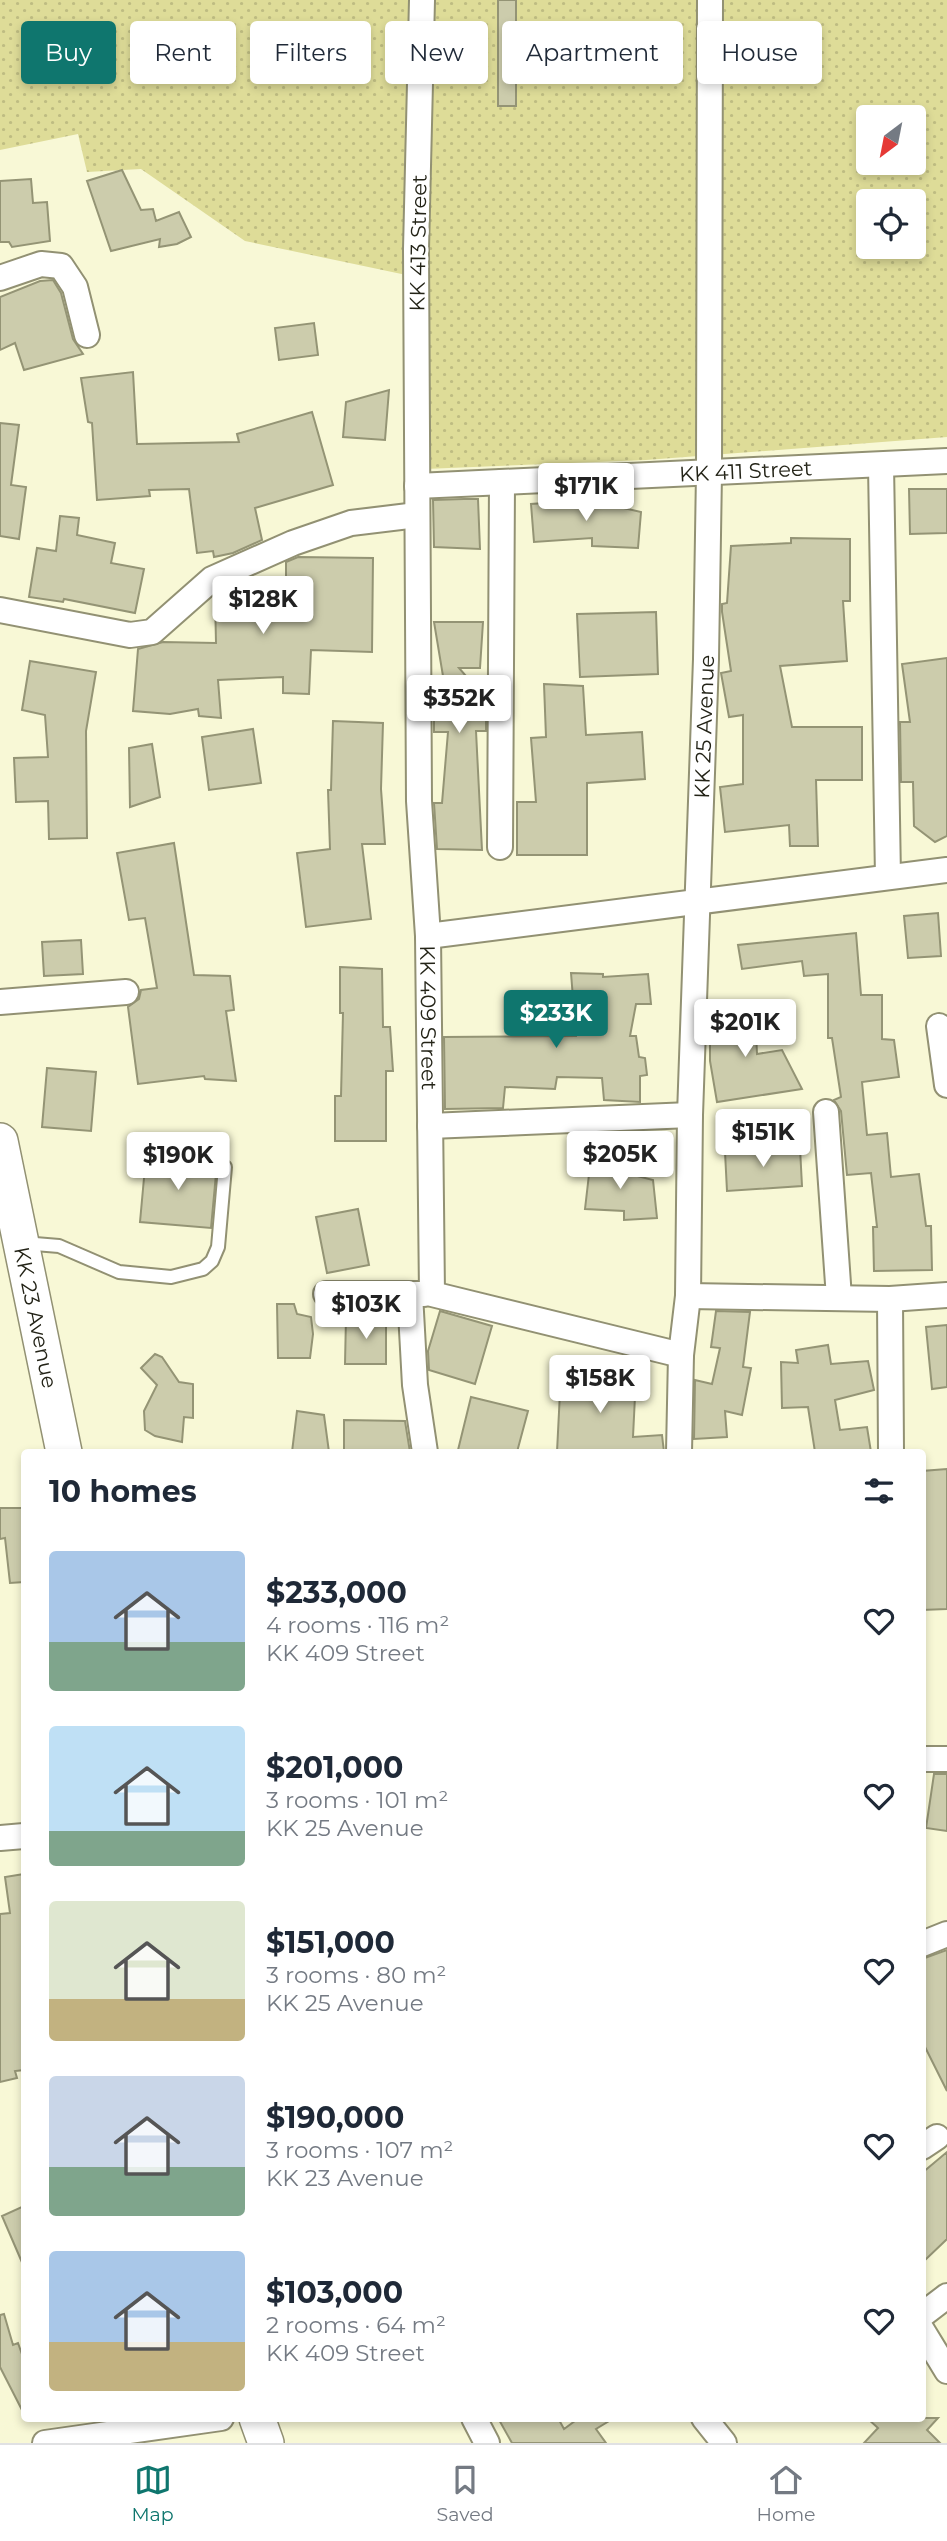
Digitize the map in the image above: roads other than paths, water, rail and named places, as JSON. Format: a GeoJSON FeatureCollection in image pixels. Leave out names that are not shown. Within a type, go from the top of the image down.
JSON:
{"type":"FeatureCollection","features":[{"type":"Feature","properties":{"kind":"main road","name":"KK 23 Avenue"},"geometry":{"type":"LineString","coordinates":[[0,1141],[63,1449]]}},
{"type":"Feature","properties":{"kind":"main road"},"geometry":{"type":"LineString","coordinates":[[258,2422],[266,2443]]}},
{"type":"Feature","properties":{"kind":"street","name":"KK 413 Street"},"geometry":{"type":"LineString","coordinates":[[417,486],[416,249],[422,0]]}},
{"type":"Feature","properties":{"kind":"street","name":"KK 25 Avenue"},"geometry":{"type":"LineString","coordinates":[[679,1449],[681,1354],[688,1296],[690,1115],[709,473],[710,0]]}},
{"type":"Feature","properties":{"kind":"street"},"geometry":{"type":"LineString","coordinates":[[0,278],[41,264],[61,266],[75,287],[87,335]]}},
{"type":"Feature","properties":{"kind":"street","name":"KK 411 Street"},"geometry":{"type":"LineString","coordinates":[[417,486],[947,461]]}},
{"type":"Feature","properties":{"kind":"street"},"geometry":{"type":"LineString","coordinates":[[881,465],[888,877]]}},
{"type":"Feature","properties":{"kind":"street"},"geometry":{"type":"LineString","coordinates":[[499,847],[502,482]]}},
{"type":"Feature","properties":{"kind":"street","name":"KK 409 Street"},"geometry":{"type":"LineString","coordinates":[[417,486],[419,801],[428,936],[430,1126],[415,1385],[425,1449]]}},
{"type":"Feature","properties":{"kind":"street"},"geometry":{"type":"LineString","coordinates":[[0,610],[130,635],[152,632],[212,579],[351,523],[417,515]]}},
{"type":"Feature","properties":{"kind":"street"},"geometry":{"type":"LineString","coordinates":[[428,936],[947,870]]}},
{"type":"Feature","properties":{"kind":"street"},"geometry":{"type":"LineString","coordinates":[[0,1002],[126,992]]}},
{"type":"Feature","properties":{"kind":"street"},"geometry":{"type":"LineString","coordinates":[[939,1026],[947,1084]]}},
{"type":"Feature","properties":{"kind":"street"},"geometry":{"type":"LineString","coordinates":[[826,1112],[839,1298]]}},
{"type":"Feature","properties":{"kind":"street"},"geometry":{"type":"LineString","coordinates":[[430,1126],[690,1115]]}},
{"type":"Feature","properties":{"kind":"street"},"geometry":{"type":"LineString","coordinates":[[326,1294],[421,1294],[681,1354]]}},
{"type":"Feature","properties":{"kind":"street"},"geometry":{"type":"LineString","coordinates":[[688,1296],[890,1299],[947,1295]]}},
{"type":"Feature","properties":{"kind":"street"},"geometry":{"type":"LineString","coordinates":[[890,1299],[891,1449]]}},
{"type":"Feature","properties":{"kind":"street"},"geometry":{"type":"LineString","coordinates":[[926,1759],[947,1759]]}},
{"type":"Feature","properties":{"kind":"street"},"geometry":{"type":"LineString","coordinates":[[0,1838],[21,1836]]}},
{"type":"Feature","properties":{"kind":"street"},"geometry":{"type":"LineString","coordinates":[[926,1942],[947,1934]]}},
{"type":"Feature","properties":{"kind":"street"},"geometry":{"type":"LineString","coordinates":[[926,2312],[947,2296]]}},
{"type":"Feature","properties":{"kind":"street"},"geometry":{"type":"LineString","coordinates":[[926,2337],[947,2371]]}},
{"type":"Feature","properties":{"kind":"street"},"geometry":{"type":"LineString","coordinates":[[45,2443],[193,2422]]}},
{"type":"Feature","properties":{"kind":"street"},"geometry":{"type":"LineString","coordinates":[[476,2422],[487,2443]]}},
{"type":"Feature","properties":{"kind":"street"},"geometry":{"type":"LineString","coordinates":[[707,2422],[724,2443]]}},
{"type":"Feature","properties":{"kind":"lane"},"geometry":{"type":"LineString","coordinates":[[19,1243],[59,1246],[120,1272],[171,1277],[203,1269],[212,1261],[218,1247],[225,1167]]}}]}
